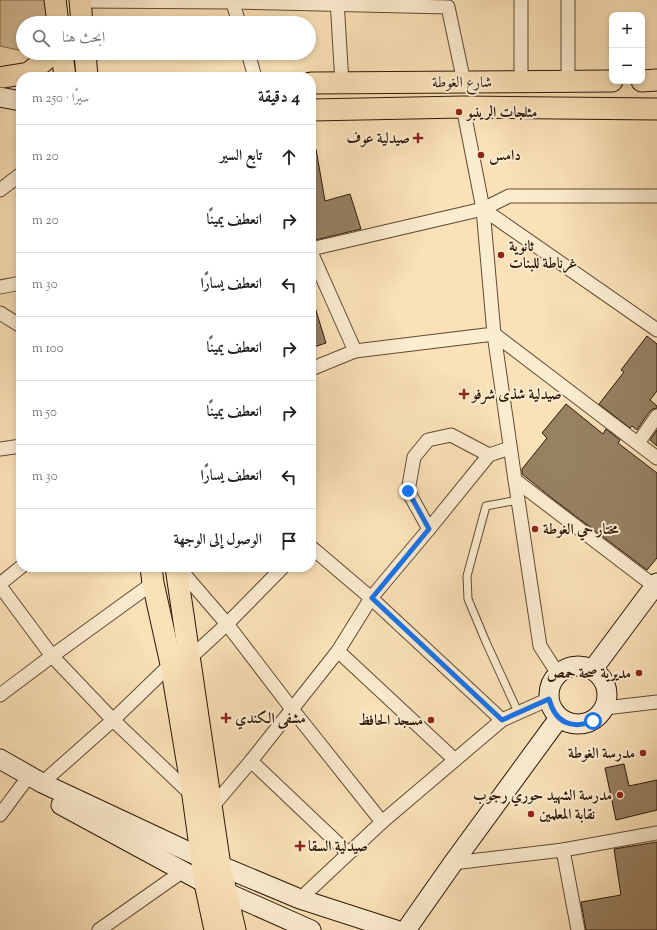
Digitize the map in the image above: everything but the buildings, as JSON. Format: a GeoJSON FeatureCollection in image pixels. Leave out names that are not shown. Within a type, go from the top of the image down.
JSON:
{"type":"FeatureCollection","features":[{"type":"Feature","properties":{"kind":"main road"},"geometry":{"type":"LineString","coordinates":[[55,0],[57,16]]}},
{"type":"Feature","properties":{"kind":"main road"},"geometry":{"type":"LineString","coordinates":[[80,1],[81,16]]}},
{"type":"Feature","properties":{"kind":"main road"},"geometry":{"type":"LineString","coordinates":[[29,72],[45,60]]}},
{"type":"Feature","properties":{"kind":"main road"},"geometry":{"type":"LineString","coordinates":[[63,60],[64,72]]}},
{"type":"Feature","properties":{"kind":"main road"},"geometry":{"type":"LineString","coordinates":[[86,60],[87,72]]}},
{"type":"Feature","properties":{"kind":"main road"},"geometry":{"type":"LineString","coordinates":[[645,81],[657,80]]}},
{"type":"Feature","properties":{"kind":"main road","name":"شارع الغوطة"},"geometry":{"type":"LineString","coordinates":[[316,83],[609,81]]}},
{"type":"Feature","properties":{"kind":"main road"},"geometry":{"type":"LineString","coordinates":[[0,97],[16,100]]}},
{"type":"Feature","properties":{"kind":"main road"},"geometry":{"type":"LineString","coordinates":[[316,110],[463,107],[657,109]]}},
{"type":"Feature","properties":{"kind":"main road"},"geometry":{"type":"LineString","coordinates":[[177,572],[180,662],[193,796],[211,862],[226,893],[235,930]]}},
{"type":"Feature","properties":{"kind":"main road"},"geometry":{"type":"LineString","coordinates":[[152,575],[180,662],[212,807],[211,862],[205,883],[215,930]]}},
{"type":"Feature","properties":{"kind":"main road"},"geometry":{"type":"LineString","coordinates":[[593,669],[656,586]]}},
{"type":"Feature","properties":{"kind":"main road"},"geometry":{"type":"LineString","coordinates":[[575,666],[584,666],[593,669],[605,682],[608,690],[608,699],[605,708],[593,721],[576,725],[567,723],[559,718],[551,706],[549,690],[552,681],[565,669],[575,666]]}},
{"type":"Feature","properties":{"kind":"main road"},"geometry":{"type":"LineString","coordinates":[[406,930],[559,718]]}},
{"type":"Feature","properties":{"kind":"main road"},"geometry":{"type":"LineString","coordinates":[[0,759],[42,782],[211,862],[300,900],[396,930]]}},
{"type":"Feature","properties":{"kind":"main road"},"geometry":{"type":"LineString","coordinates":[[0,771],[205,883],[311,930]]}},
{"type":"Feature","properties":{"kind":"street"},"geometry":{"type":"LineString","coordinates":[[521,0],[521,81]]}},
{"type":"Feature","properties":{"kind":"street"},"geometry":{"type":"LineString","coordinates":[[568,0],[568,81]]}},
{"type":"Feature","properties":{"kind":"street"},"geometry":{"type":"LineString","coordinates":[[80,1],[448,3],[464,82]]}},
{"type":"Feature","properties":{"kind":"street"},"geometry":{"type":"LineString","coordinates":[[232,1],[237,16]]}},
{"type":"Feature","properties":{"kind":"street"},"geometry":{"type":"LineString","coordinates":[[337,2],[342,83]]}},
{"type":"Feature","properties":{"kind":"street"},"geometry":{"type":"LineString","coordinates":[[250,60],[254,72]]}},
{"type":"Feature","properties":{"kind":"street"},"geometry":{"type":"LineString","coordinates":[[463,107],[483,209],[494,334],[514,480],[540,646],[558,674]]}},
{"type":"Feature","properties":{"kind":"street"},"geometry":{"type":"LineString","coordinates":[[0,190],[16,178]]}},
{"type":"Feature","properties":{"kind":"street"},"geometry":{"type":"LineString","coordinates":[[316,248],[483,209],[509,196],[657,196]]}},
{"type":"Feature","properties":{"kind":"street"},"geometry":{"type":"LineString","coordinates":[[483,209],[657,330]]}},
{"type":"Feature","properties":{"kind":"street"},"geometry":{"type":"LineString","coordinates":[[316,263],[355,351]]}},
{"type":"Feature","properties":{"kind":"street"},"geometry":{"type":"LineString","coordinates":[[0,287],[16,284]]}},
{"type":"Feature","properties":{"kind":"street"},"geometry":{"type":"LineString","coordinates":[[0,313],[16,323]]}},
{"type":"Feature","properties":{"kind":"street"},"geometry":{"type":"LineString","coordinates":[[316,367],[355,351],[494,334],[657,458]]}},
{"type":"Feature","properties":{"kind":"street"},"geometry":{"type":"LineString","coordinates":[[638,443],[657,416]]}},
{"type":"Feature","properties":{"kind":"street"},"geometry":{"type":"LineString","coordinates":[[429,529],[408,491],[414,457],[428,440],[451,435],[489,455]]}},
{"type":"Feature","properties":{"kind":"street"},"geometry":{"type":"LineString","coordinates":[[0,449],[16,447]]}},
{"type":"Feature","properties":{"kind":"street"},"geometry":{"type":"LineString","coordinates":[[212,807],[251,761],[338,651],[372,598],[489,455],[510,448]]}},
{"type":"Feature","properties":{"kind":"street"},"geometry":{"type":"LineString","coordinates":[[514,480],[656,586]]}},
{"type":"Feature","properties":{"kind":"street"},"geometry":{"type":"LineString","coordinates":[[316,551],[372,598],[502,720]]}},
{"type":"Feature","properties":{"kind":"street"},"geometry":{"type":"LineString","coordinates":[[16,571],[0,585],[52,656],[113,720],[193,796]]}},
{"type":"Feature","properties":{"kind":"street"},"geometry":{"type":"LineString","coordinates":[[181,572],[227,624],[292,709],[382,822]]}},
{"type":"Feature","properties":{"kind":"street"},"geometry":{"type":"LineString","coordinates":[[42,782],[180,662],[227,624],[278,572]]}},
{"type":"Feature","properties":{"kind":"street"},"geometry":{"type":"LineString","coordinates":[[0,695],[52,656],[152,575]]}},
{"type":"Feature","properties":{"kind":"street"},"geometry":{"type":"LineString","coordinates":[[338,651],[455,760]]}},
{"type":"Feature","properties":{"kind":"street"},"geometry":{"type":"LineString","coordinates":[[300,900],[348,852],[502,720],[549,699]]}},
{"type":"Feature","properties":{"kind":"street"},"geometry":{"type":"LineString","coordinates":[[605,708],[657,702]]}},
{"type":"Feature","properties":{"kind":"street"},"geometry":{"type":"LineString","coordinates":[[251,761],[348,852]]}},
{"type":"Feature","properties":{"kind":"street"},"geometry":{"type":"LineString","coordinates":[[0,815],[23,784]]}},
{"type":"Feature","properties":{"kind":"street"},"geometry":{"type":"LineString","coordinates":[[453,863],[563,850],[657,833]]}},
{"type":"Feature","properties":{"kind":"street"},"geometry":{"type":"LineString","coordinates":[[563,850],[578,930]]}},
{"type":"Feature","properties":{"kind":"street"},"geometry":{"type":"LineString","coordinates":[[99,930],[183,871]]}},
{"type":"Feature","properties":{"kind":"lane"},"geometry":{"type":"LineString","coordinates":[[518,500],[486,506],[467,576],[468,599],[518,712]]}},
{"type":"Feature","properties":{"kind":"shaded area"},"geometry":{"type":"Polygon","coordinates":[[[0,0],[47,0],[49,16],[16,16],[16,49],[0,46],[0,0]]]}},
{"type":"Feature","properties":{"kind":"place","name":"مثلجات الرينبو"},"geometry":{"type":"Point","coordinates":[459,112]}},
{"type":"Feature","properties":{"kind":"place","name":"صيدلية عوف"},"geometry":{"type":"Point","coordinates":[418,138]}},
{"type":"Feature","properties":{"kind":"place","name":"دامس"},"geometry":{"type":"Point","coordinates":[481,155]}},
{"type":"Feature","properties":{"kind":"place","name":"ثانوية غرناطة للبنات"},"geometry":{"type":"Point","coordinates":[501,255]}},
{"type":"Feature","properties":{"kind":"place","name":"صيدلية شذى شرفو"},"geometry":{"type":"Point","coordinates":[464,394]}},
{"type":"Feature","properties":{"kind":"place","name":"مختار حي الغوطة"},"geometry":{"type":"Point","coordinates":[535,529]}},
{"type":"Feature","properties":{"kind":"place","name":"مديرية صحة حمص"},"geometry":{"type":"Point","coordinates":[639,673]}},
{"type":"Feature","properties":{"kind":"place","name":"مشفى الكندي"},"geometry":{"type":"Point","coordinates":[226,718]}},
{"type":"Feature","properties":{"kind":"place","name":"مسجد الحافظ"},"geometry":{"type":"Point","coordinates":[431,720]}},
{"type":"Feature","properties":{"kind":"place","name":"مدرسة الغوطة"},"geometry":{"type":"Point","coordinates":[643,753]}},
{"type":"Feature","properties":{"kind":"place","name":"مدرسة الشهيد حوري رجوب"},"geometry":{"type":"Point","coordinates":[620,795]}},
{"type":"Feature","properties":{"kind":"place","name":"نقابة المعلمين"},"geometry":{"type":"Point","coordinates":[531,814]}},
{"type":"Feature","properties":{"kind":"place","name":"صيدلية السقا"},"geometry":{"type":"Point","coordinates":[300,846]}},
{"type":"Feature","properties":{"kind":"route"},"geometry":{"type":"LineString","coordinates":[[408,491],[429,529],[372,598],[502,720],[549,699],[554,712],[559,718],[567,723],[576,725],[593,721]]}}]}
